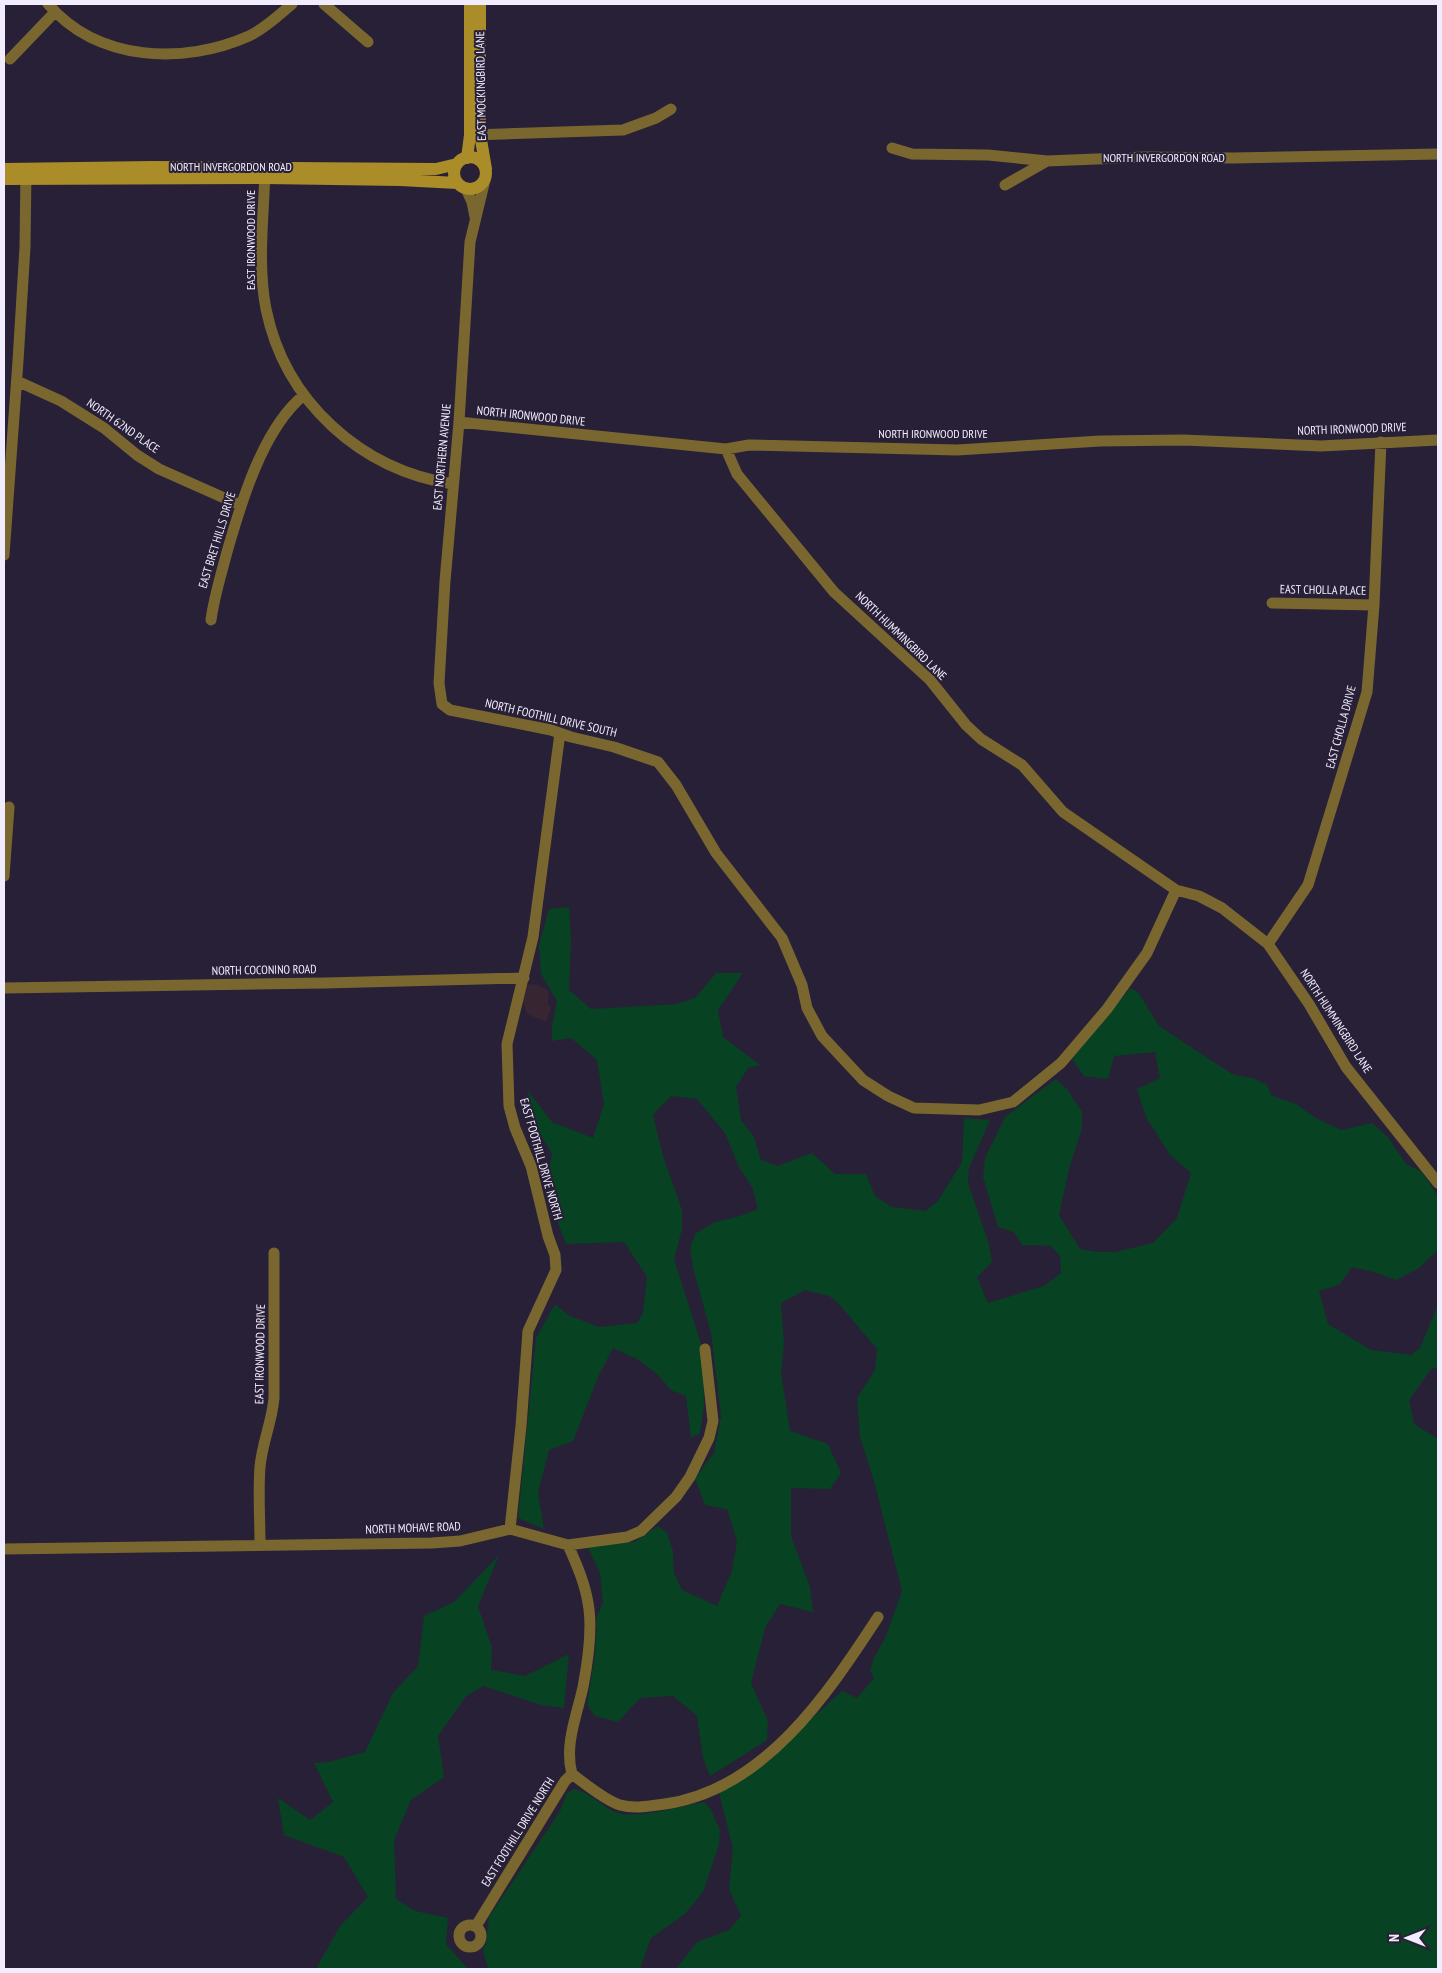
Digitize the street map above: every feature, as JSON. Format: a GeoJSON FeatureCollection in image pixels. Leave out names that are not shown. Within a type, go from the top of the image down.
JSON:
{"type":"FeatureCollection","features":[{"type":"Feature","properties":{"kind":"street"},"geometry":{"type":"LineString","coordinates":[[10,59],[52,8],[82,32],[114,47],[155,55],[179,55],[204,52],[250,35],[271,22],[292,4]]}},
{"type":"Feature","properties":{"kind":"street"},"geometry":{"type":"LineString","coordinates":[[324,4],[368,42]]}},
{"type":"Feature","properties":{"kind":"street","name":"EAST MOCKINGBIRD LANE"},"geometry":{"type":"LineString","coordinates":[[470,4],[475,134],[485,174]]}},
{"type":"Feature","properties":{"kind":"street","name":"EAST MOCKINGBIRD LANE"},"geometry":{"type":"LineString","coordinates":[[462,161],[475,134],[480,4]]}},
{"type":"Feature","properties":{"kind":"street"},"geometry":{"type":"LineString","coordinates":[[475,134],[623,130],[656,118],[670,109]]}},
{"type":"Feature","properties":{"kind":"street","name":"NORTH INVERGORDON ROAD"},"geometry":{"type":"LineString","coordinates":[[892,148],[912,154],[988,155],[1047,161],[1144,157],[1234,158],[1438,154]]}},
{"type":"Feature","properties":{"kind":"street"},"geometry":{"type":"LineString","coordinates":[[462,186],[454,173],[462,161],[476,158],[484,164],[485,174]]}},
{"type":"Feature","properties":{"kind":"street","name":"NORTH INVERGORDON ROAD"},"geometry":{"type":"LineString","coordinates":[[4,179],[26,174],[265,173],[436,169],[462,161]]}},
{"type":"Feature","properties":{"kind":"street"},"geometry":{"type":"LineString","coordinates":[[1005,185],[1047,161]]}},
{"type":"Feature","properties":{"kind":"street","name":"NORTH INVERGORDON ROAD"},"geometry":{"type":"LineString","coordinates":[[4,169],[26,174]]}},
{"type":"Feature","properties":{"kind":"street","name":"NORTH INVERGORDON ROAD"},"geometry":{"type":"LineString","coordinates":[[265,173],[400,180],[477,188],[485,174]]}},
{"type":"Feature","properties":{"kind":"street","name":"EAST IRONWOOD DRIVE"},"geometry":{"type":"LineString","coordinates":[[265,173],[262,274],[266,309],[277,345],[287,367],[304,394]]}},
{"type":"Feature","properties":{"kind":"street"},"geometry":{"type":"LineString","coordinates":[[4,555],[17,381],[26,174]]}},
{"type":"Feature","properties":{"kind":"street","name":"EAST NORTHERN AVENUE"},"geometry":{"type":"LineString","coordinates":[[440,698],[439,673],[459,422],[470,242],[481,200],[485,174]]}},
{"type":"Feature","properties":{"kind":"street","name":"EAST NORTHERN AVENUE"},"geometry":{"type":"LineString","coordinates":[[462,186],[472,202],[475,219]]}},
{"type":"Feature","properties":{"kind":"street","name":"NORTH 62ND PLACE"},"geometry":{"type":"LineString","coordinates":[[17,381],[61,401],[104,428],[137,455],[159,469],[240,505]]}},
{"type":"Feature","properties":{"kind":"street"},"geometry":{"type":"LineString","coordinates":[[304,394],[336,431],[358,449],[409,474],[433,481],[453,484]]}},
{"type":"Feature","properties":{"kind":"street","name":"EAST BRET HILLS DRIVE"},"geometry":{"type":"LineString","coordinates":[[211,620],[214,600],[240,505],[260,459],[279,424],[286,412],[304,394]]}},
{"type":"Feature","properties":{"kind":"street","name":"NORTH IRONWOOD DRIVE"},"geometry":{"type":"LineString","coordinates":[[459,422],[726,449],[749,444],[957,450],[1100,441],[1183,440],[1321,446],[1438,440]]}},
{"type":"Feature","properties":{"kind":"street","name":"EAST CHOLLA DRIVE"},"geometry":{"type":"LineString","coordinates":[[1268,944],[1308,885],[1367,692],[1374,605],[1381,442]]}},
{"type":"Feature","properties":{"kind":"street","name":"NORTH HUMMINGBIRD LANE"},"geometry":{"type":"LineString","coordinates":[[726,449],[736,474],[834,592],[930,680],[966,725],[981,739],[1022,765],[1063,812],[1176,890],[1199,896],[1222,908],[1268,944],[1308,1004],[1346,1067],[1438,1183]]}},
{"type":"Feature","properties":{"kind":"street","name":"EAST CHOLLA PLACE"},"geometry":{"type":"LineString","coordinates":[[1272,603],[1374,605]]}},
{"type":"Feature","properties":{"kind":"street","name":"NORTH FOOTHILL DRIVE SOUTH"},"geometry":{"type":"LineString","coordinates":[[440,698],[442,704],[450,710],[560,733],[614,747],[658,762],[676,785],[716,853],[782,938],[802,985],[807,1008],[822,1036],[863,1080],[888,1096],[914,1108],[979,1110],[1013,1102],[1061,1063],[1107,1009],[1148,953],[1176,890]]}},
{"type":"Feature","properties":{"kind":"street","name":"EAST FOOTHILL DRIVE NORTH"},"geometry":{"type":"LineString","coordinates":[[510,1529],[521,1426],[528,1331],[556,1270],[555,1255],[548,1236],[531,1166],[515,1128],[509,1106],[507,1044],[524,978],[532,937],[560,733]]}},
{"type":"Feature","properties":{"kind":"street"},"geometry":{"type":"LineString","coordinates":[[4,876],[9,807]]}},
{"type":"Feature","properties":{"kind":"street","name":"NORTH COCONINO ROAD"},"geometry":{"type":"LineString","coordinates":[[4,988],[524,978]]}},
{"type":"Feature","properties":{"kind":"street","name":"EAST IRONWOOD DRIVE"},"geometry":{"type":"LineString","coordinates":[[260,1544],[260,1467],[272,1416],[274,1398],[274,1253]]}},
{"type":"Feature","properties":{"kind":"street","name":"NORTH MOHAVE ROAD"},"geometry":{"type":"LineString","coordinates":[[4,1549],[432,1543],[474,1538],[510,1529],[568,1545],[613,1540],[634,1535],[641,1531],[676,1496],[690,1477],[702,1454],[713,1421],[706,1350]]}},
{"type":"Feature","properties":{"kind":"street","name":"EAST FOOTHILL DRIVE NORTH"},"geometry":{"type":"LineString","coordinates":[[476,1926],[565,1782],[572,1774],[570,1743],[585,1671],[590,1624],[583,1582],[568,1545]]}},
{"type":"Feature","properties":{"kind":"street"},"geometry":{"type":"LineString","coordinates":[[572,1774],[618,1804],[629,1807],[681,1801],[713,1791],[766,1756],[802,1722],[849,1663],[878,1618]]}},
{"type":"Feature","properties":{"kind":"shaded area"},"geometry":{"type":"Polygon","coordinates":[[[526,984],[538,985],[549,991],[548,1005],[551,1007],[546,1022],[527,1014],[522,999],[526,984]]]}},
{"type":"Feature","properties":{"kind":"green space"},"geometry":{"type":"Polygon","coordinates":[[[569,907],[571,940],[569,990],[591,1009],[677,1004],[695,998],[716,973],[743,973],[718,1010],[723,1037],[760,1065],[748,1068],[736,1087],[741,1120],[754,1137],[761,1160],[778,1166],[812,1153],[835,1174],[866,1174],[875,1196],[892,1207],[925,1211],[938,1201],[962,1162],[964,1118],[990,1120],[969,1168],[968,1183],[989,1244],[992,1262],[977,1277],[988,1303],[1044,1286],[1061,1273],[1060,1256],[1051,1246],[1022,1245],[1014,1232],[998,1227],[983,1177],[985,1158],[1005,1117],[1056,1079],[1067,1089],[1082,1112],[1082,1128],[1069,1169],[1059,1215],[1080,1249],[1097,1252],[1115,1252],[1153,1243],[1177,1218],[1191,1173],[1170,1155],[1146,1117],[1137,1089],[1160,1078],[1155,1052],[1114,1056],[1108,1079],[1084,1076],[1072,1059],[1130,988],[1138,992],[1159,1026],[1232,1074],[1255,1079],[1267,1085],[1272,1096],[1296,1104],[1314,1117],[1341,1130],[1372,1123],[1388,1137],[1406,1164],[1421,1171],[1438,1196],[1438,1250],[1419,1268],[1396,1280],[1352,1267],[1340,1284],[1319,1291],[1328,1324],[1371,1350],[1411,1355],[1420,1348],[1438,1305],[1438,1368],[1431,1369],[1409,1400],[1414,1424],[1438,1439],[1438,1969],[676,1969],[697,1942],[729,1930],[741,1916],[729,1889],[733,1848],[719,1793],[791,1737],[842,1691],[857,1698],[874,1678],[870,1670],[886,1636],[902,1591],[874,1481],[860,1437],[857,1398],[875,1370],[877,1349],[838,1303],[829,1296],[805,1290],[781,1303],[784,1344],[781,1372],[790,1431],[828,1444],[841,1473],[830,1489],[791,1488],[791,1536],[810,1587],[813,1612],[780,1604],[765,1628],[751,1683],[768,1721],[767,1740],[710,1776],[703,1758],[697,1716],[673,1696],[640,1698],[618,1722],[595,1716],[587,1705],[595,1654],[597,1616],[603,1603],[600,1573],[587,1546],[634,1542],[658,1526],[667,1533],[673,1551],[674,1573],[682,1590],[717,1606],[732,1571],[737,1541],[727,1509],[705,1505],[695,1478],[714,1453],[721,1416],[711,1333],[693,1268],[690,1249],[695,1234],[715,1222],[737,1217],[758,1209],[753,1189],[738,1165],[725,1133],[697,1099],[671,1096],[653,1115],[663,1156],[682,1210],[682,1229],[674,1259],[703,1350],[704,1406],[700,1433],[691,1438],[686,1396],[671,1390],[658,1375],[639,1360],[613,1348],[598,1377],[573,1441],[549,1450],[538,1493],[544,1529],[518,1518],[536,1338],[555,1304],[568,1315],[599,1327],[637,1323],[643,1313],[647,1277],[624,1242],[566,1244],[558,1223],[548,1176],[552,1154],[532,1120],[528,1091],[552,1122],[593,1138],[604,1104],[597,1060],[571,1038],[552,1041],[552,1027],[557,1001],[541,974],[539,945],[549,909],[569,907]]]}},
{"type":"Feature","properties":{"kind":"green space"},"geometry":{"type":"Polygon","coordinates":[[[499,1555],[478,1606],[492,1648],[491,1670],[525,1676],[569,1654],[564,1708],[541,1705],[484,1686],[466,1696],[438,1736],[444,1777],[411,1800],[394,1840],[396,1899],[415,1911],[448,1918],[446,1944],[468,1969],[316,1969],[340,1926],[368,1897],[344,1857],[284,1835],[278,1798],[310,1820],[333,1802],[314,1763],[329,1762],[365,1752],[393,1693],[418,1666],[424,1616],[454,1602],[499,1555]]]}},
{"type":"Feature","properties":{"kind":"green space"},"geometry":{"type":"Polygon","coordinates":[[[574,1789],[586,1793],[612,1811],[627,1814],[648,1813],[704,1802],[710,1808],[720,1830],[719,1845],[703,1892],[685,1914],[651,1938],[640,1969],[488,1969],[483,1950],[486,1943],[489,1917],[560,1811],[567,1793],[574,1789]]]}}]}
